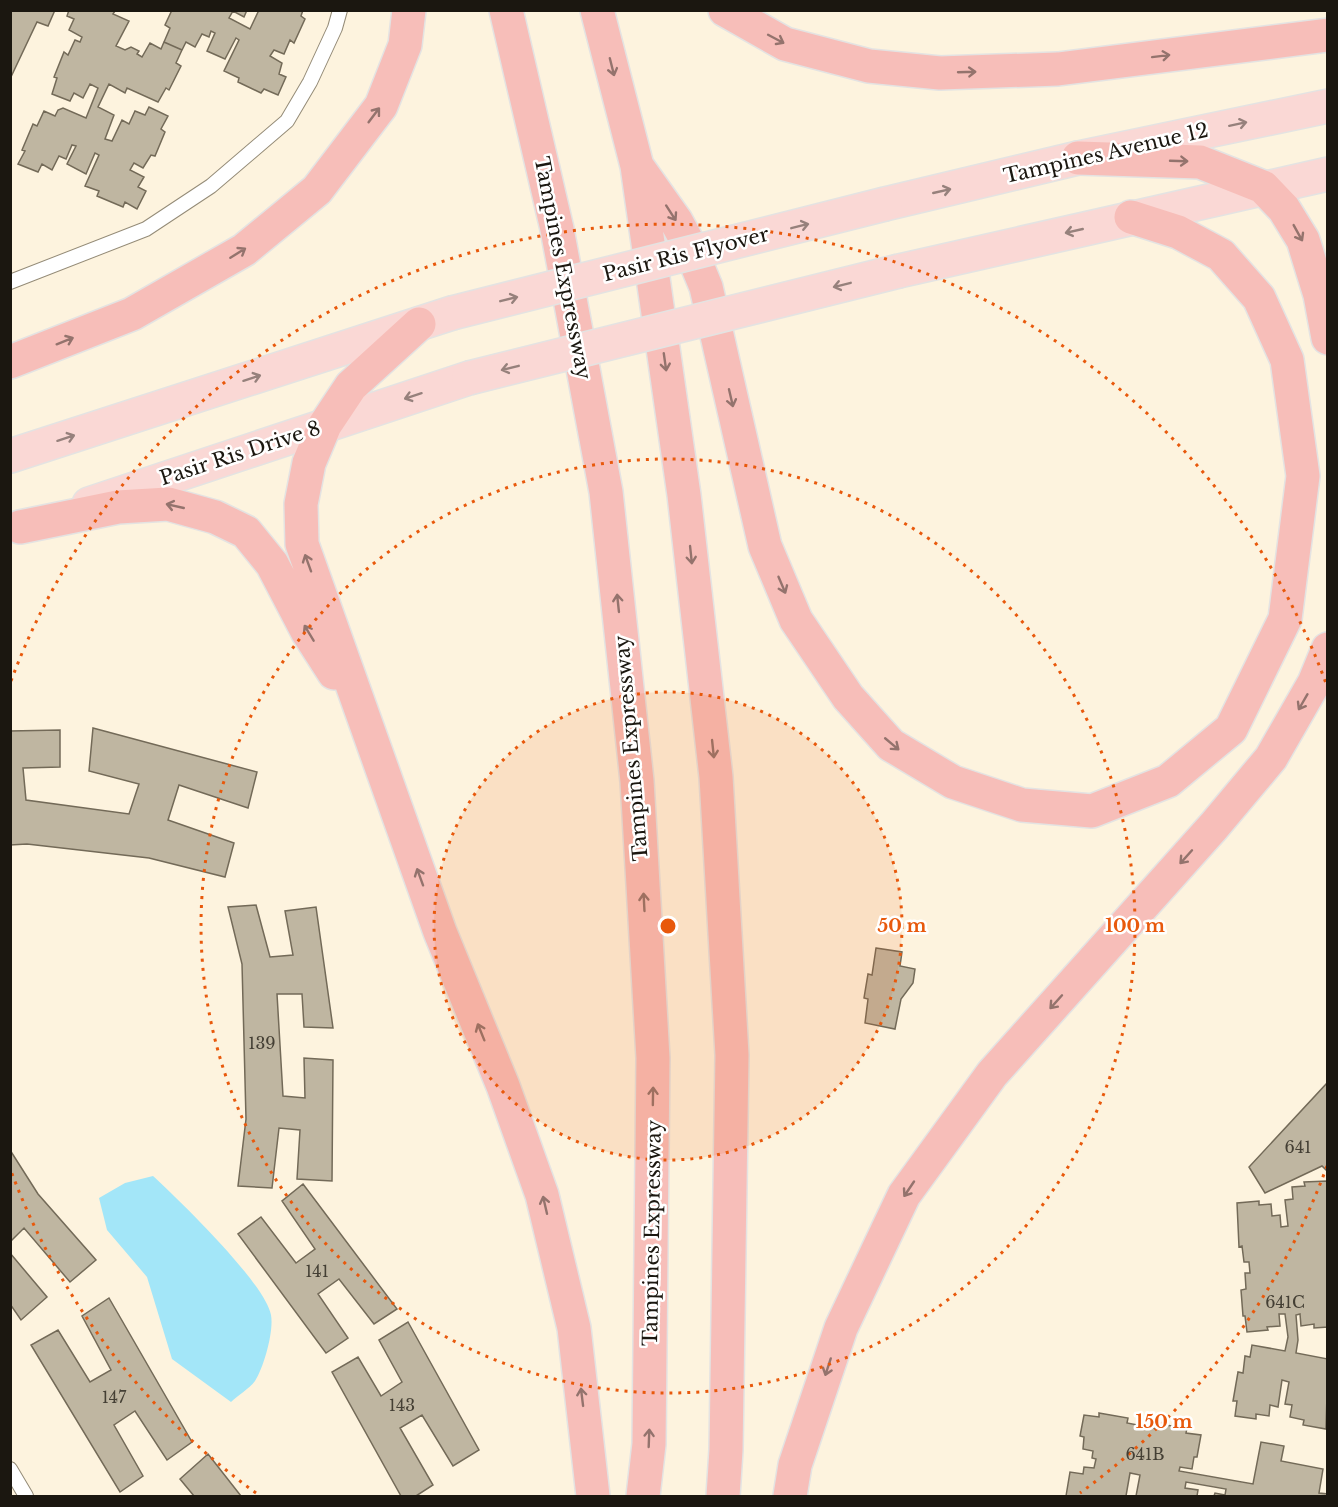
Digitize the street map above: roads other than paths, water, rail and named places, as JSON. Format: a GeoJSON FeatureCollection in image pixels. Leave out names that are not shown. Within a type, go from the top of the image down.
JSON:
{"type":"FeatureCollection","features":[{"type":"Feature","properties":{"kind":"highway"},"geometry":{"type":"LineString","coordinates":[[10,362],[132,314],[244,250],[317,190],[381,106],[405,45],[409,10]]}},
{"type":"Feature","properties":{"kind":"highway","name":"Tampines Expressway"},"geometry":{"type":"LineString","coordinates":[[506,10],[558,229],[606,492],[637,781],[653,1058],[649,1444],[643,1497]]}},
{"type":"Feature","properties":{"kind":"highway"},"geometry":{"type":"LineString","coordinates":[[597,10],[637,166],[684,495],[716,777],[732,1055],[726,1450],[723,1497]]}},
{"type":"Feature","properties":{"kind":"highway"},"geometry":{"type":"LineString","coordinates":[[725,10],[785,44],[869,66],[940,73],[1058,69],[1328,35]]}},
{"type":"Feature","properties":{"kind":"highway"},"geometry":{"type":"LineString","coordinates":[[1078,158],[1200,162],[1263,188],[1284,209],[1303,240],[1320,295],[1328,338]]}},
{"type":"Feature","properties":{"kind":"highway"},"geometry":{"type":"LineString","coordinates":[[637,166],[676,221],[687,241],[705,287],[765,546],[796,620],[848,697],[891,745],[953,782],[1022,805],[1092,811],[1168,781],[1231,729],[1285,619],[1303,476],[1287,360],[1259,298],[1221,255],[1178,232],[1131,217]]}},
{"type":"Feature","properties":{"kind":"highway"},"geometry":{"type":"LineString","coordinates":[[419,324],[351,386],[325,425],[309,463],[301,504],[302,544],[440,932],[503,1086],[542,1195],[574,1328],[593,1497]]}},
{"type":"Feature","properties":{"kind":"highway"},"geometry":{"type":"LineString","coordinates":[[15,528],[118,507],[168,504],[215,517],[246,532],[272,564],[307,631],[363,717]]}},
{"type":"Feature","properties":{"kind":"highway"},"geometry":{"type":"LineString","coordinates":[[790,1497],[795,1465],[841,1328],[904,1195],[992,1074],[1214,826],[1271,758],[1314,683],[1328,649]]}},
{"type":"Feature","properties":{"kind":"main road","name":"Tampines Avenue 12"},"geometry":{"type":"LineString","coordinates":[[885,204],[1078,158],[1328,106]]}},
{"type":"Feature","properties":{"kind":"main road"},"geometry":{"type":"LineString","coordinates":[[1131,217],[1328,174]]}},
{"type":"Feature","properties":{"kind":"main road","name":"Pasir Ris Flyover"},"geometry":{"type":"LineString","coordinates":[[419,324],[452,313],[885,204]]}},
{"type":"Feature","properties":{"kind":"main road","name":"Pasir Ris Drive 8"},"geometry":{"type":"LineString","coordinates":[[15,528],[469,378],[899,271],[1131,217]]}},
{"type":"Feature","properties":{"kind":"main road"},"geometry":{"type":"LineString","coordinates":[[10,456],[419,324]]}},
{"type":"Feature","properties":{"kind":"lane"},"geometry":{"type":"LineString","coordinates":[[10,282],[147,229],[212,186],[286,120],[310,82],[335,28],[340,10]]}},
{"type":"Feature","properties":{"kind":"lane"},"geometry":{"type":"LineString","coordinates":[[10,1469],[26,1497]]}},
{"type":"Feature","properties":{"kind":"water"},"geometry":{"type":"Polygon","coordinates":[[[153,1176],[220,1242],[238,1263],[254,1283],[271,1315],[270,1339],[258,1375],[253,1384],[231,1402],[172,1359],[147,1277],[107,1230],[99,1198],[125,1183],[153,1176]]]}}]}
